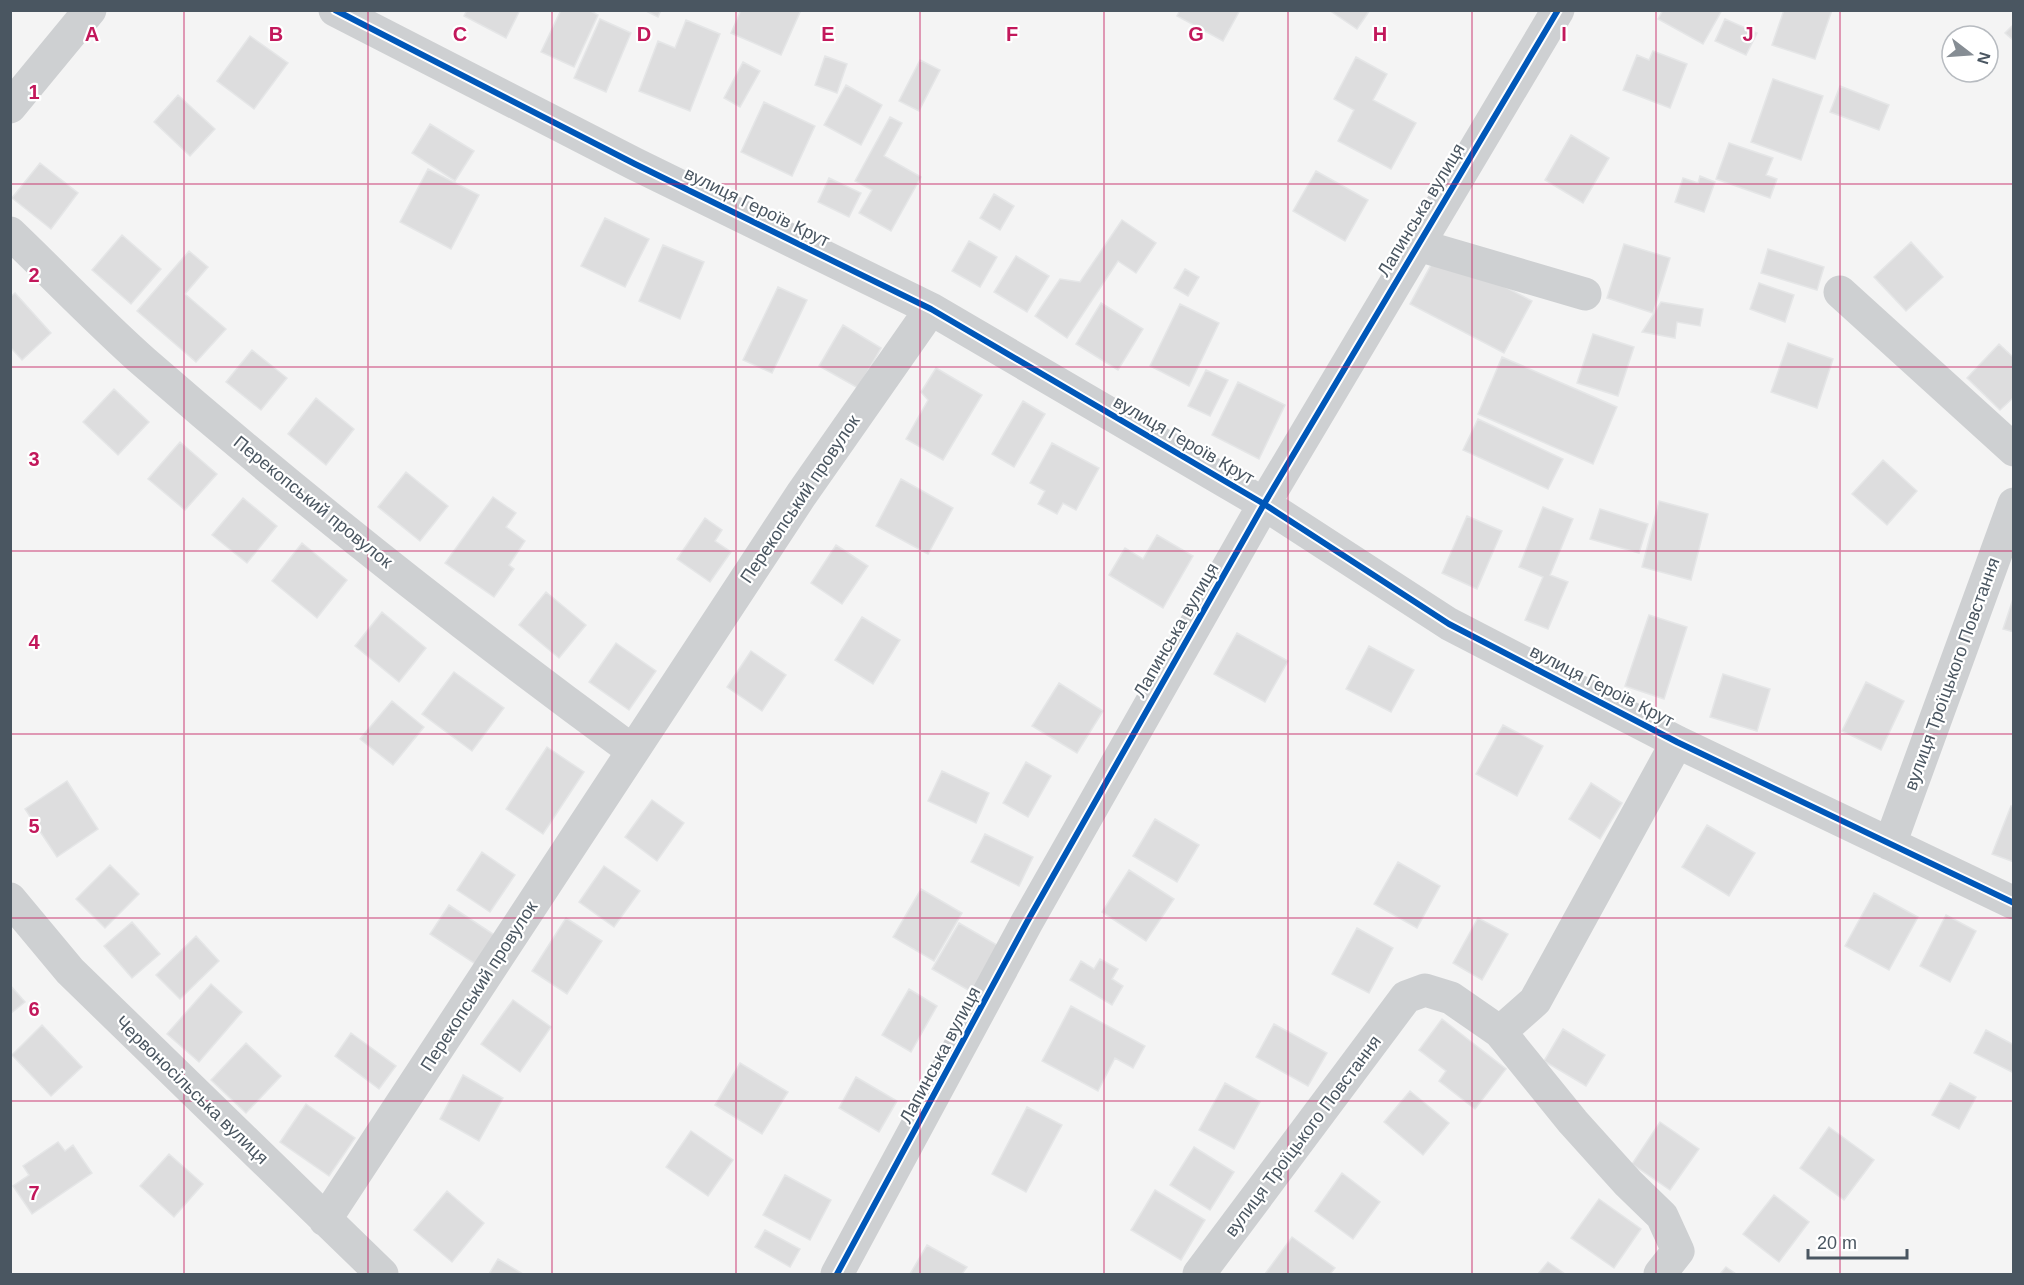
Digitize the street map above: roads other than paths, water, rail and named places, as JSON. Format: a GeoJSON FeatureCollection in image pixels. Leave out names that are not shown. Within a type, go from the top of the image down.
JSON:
{"type":"FeatureCollection","features":[{"type":"Feature","properties":{"kind":"street"},"geometry":{"type":"LineString","coordinates":[[10,107],[90,10]]}},
{"type":"Feature","properties":{"kind":"street","name":"вулиця Героїв Крут"},"geometry":{"type":"LineString","coordinates":[[335,10],[635,164],[931,309],[1264,504],[1449,624],[1677,742],[2013,903]]}},
{"type":"Feature","properties":{"kind":"street","name":"Лапинська вулиця"},"geometry":{"type":"LineString","coordinates":[[837,1275],[1027,922],[1264,504],[1558,10]]}},
{"type":"Feature","properties":{"kind":"street","name":"Перекопський провулок"},"geometry":{"type":"LineString","coordinates":[[10,233],[143,361],[282,477],[494,649],[633,751]]}},
{"type":"Feature","properties":{"kind":"street"},"geometry":{"type":"LineString","coordinates":[[1418,245],[1585,294]]}},
{"type":"Feature","properties":{"kind":"street"},"geometry":{"type":"LineString","coordinates":[[1840,292],[2013,450]]}},
{"type":"Feature","properties":{"kind":"street","name":"Перекопський провулок"},"geometry":{"type":"LineString","coordinates":[[325,1220],[801,495],[931,309]]}},
{"type":"Feature","properties":{"kind":"street","name":"вулиця Троїцького Повстання"},"geometry":{"type":"LineString","coordinates":[[1890,844],[2013,504]]}},
{"type":"Feature","properties":{"kind":"street"},"geometry":{"type":"LineString","coordinates":[[1669,1263],[1662,1216],[1628,1183],[1581,1130],[1500,1032],[1535,1001],[1677,742]]}},
{"type":"Feature","properties":{"kind":"street","name":"Червоносільська вулиця"},"geometry":{"type":"LineString","coordinates":[[10,899],[70,971],[382,1275]]}},
{"type":"Feature","properties":{"kind":"street","name":"вулиця Троїцького Повстання"},"geometry":{"type":"LineString","coordinates":[[1199,1275],[1406,997],[1425,990],[1451,998],[1500,1032]]}}]}
